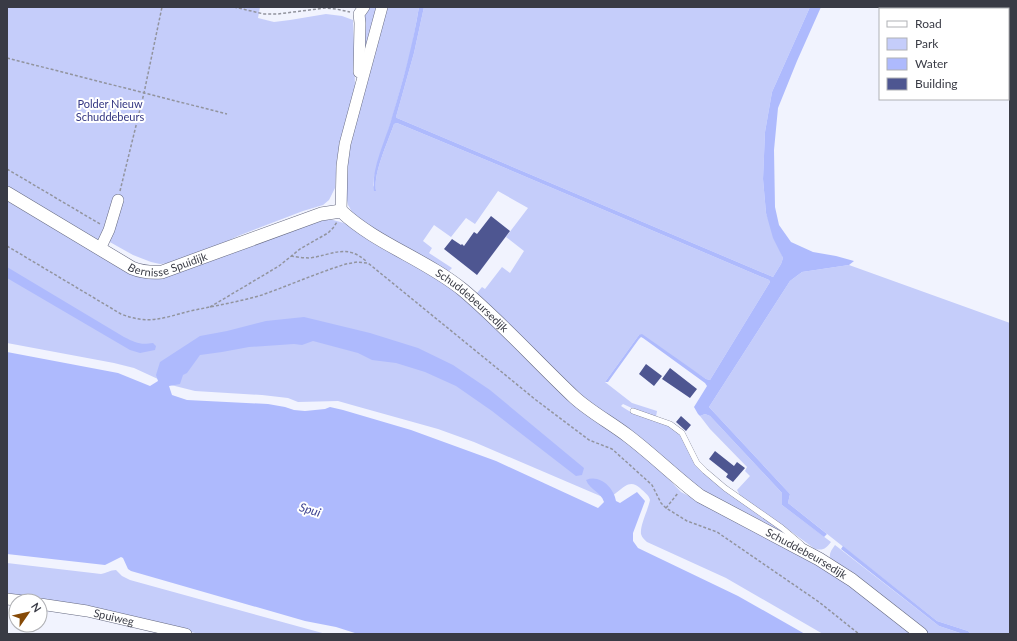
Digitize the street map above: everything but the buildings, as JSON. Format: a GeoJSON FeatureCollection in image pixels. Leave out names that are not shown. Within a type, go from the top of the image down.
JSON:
{"type":"FeatureCollection","features":[{"type":"Feature","properties":{"kind":"street"},"geometry":{"type":"LineString","coordinates":[[341,211],[343,159],[346,144],[382,7]]}},
{"type":"Feature","properties":{"kind":"street"},"geometry":{"type":"LineString","coordinates":[[359,91],[361,11]]}},
{"type":"Feature","properties":{"kind":"street","name":"Bernisse Spuidijk"},"geometry":{"type":"LineString","coordinates":[[7,192],[132,268],[142,272],[152,273],[162,272],[321,214],[341,211]]}},
{"type":"Feature","properties":{"kind":"street"},"geometry":{"type":"LineString","coordinates":[[100,249],[109,230],[118,200]]}},
{"type":"Feature","properties":{"kind":"street","name":"Schuddebeursedijk"},"geometry":{"type":"LineString","coordinates":[[341,211],[354,223],[441,274],[462,290],[514,337],[576,398],[646,450],[700,496],[819,558],[852,580],[921,634]]}},
{"type":"Feature","properties":{"kind":"street","name":"Spuiweg"},"geometry":{"type":"LineString","coordinates":[[48,605],[87,611],[186,634]]}},
{"type":"Feature","properties":{"kind":"lane"},"geometry":{"type":"LineString","coordinates":[[633,411],[670,424],[682,433],[697,463],[705,471],[725,488],[782,528],[819,558]]}},
{"type":"Feature","properties":{"kind":"path"},"geometry":{"type":"LineString","coordinates":[[118,200],[144,94],[162,7]]}},
{"type":"Feature","properties":{"kind":"path"},"geometry":{"type":"LineString","coordinates":[[234,7],[264,14],[278,14],[325,8],[361,11]]}},
{"type":"Feature","properties":{"kind":"path"},"geometry":{"type":"LineString","coordinates":[[7,58],[227,114]]}},
{"type":"Feature","properties":{"kind":"path"},"geometry":{"type":"LineString","coordinates":[[7,169],[109,230]]}},
{"type":"Feature","properties":{"kind":"path"},"geometry":{"type":"LineString","coordinates":[[208,308],[269,273],[300,249],[328,233],[337,223],[341,211]]}},
{"type":"Feature","properties":{"kind":"path"},"geometry":{"type":"LineString","coordinates":[[7,246],[121,314],[133,319],[144,321],[232,304],[346,264],[357,262],[368,263]]}},
{"type":"Feature","properties":{"kind":"path"},"geometry":{"type":"LineString","coordinates":[[291,256],[308,258],[341,251],[348,251],[362,257],[536,400],[589,440],[612,449],[652,485],[661,503],[666,508],[687,521],[717,532],[819,602],[859,634]]}},
{"type":"Feature","properties":{"kind":"path"},"geometry":{"type":"LineString","coordinates":[[666,508],[685,484]]}},
{"type":"Feature","properties":{"kind":"green space","name":"Polder Nieuw Schuddebeurs"},"geometry":{"type":"Polygon","coordinates":[[[7,7],[260,7],[258,18],[274,22],[326,14],[342,16],[353,20],[355,86],[337,158],[335,188],[329,200],[323,205],[303,211],[238,236],[213,248],[171,263],[160,264],[151,262],[133,255],[108,241],[102,255],[7,190],[7,7]]]}},
{"type":"Feature","properties":{"kind":"green space"},"geometry":{"type":"Polygon","coordinates":[[[367,7],[379,7],[369,42],[361,59],[362,20],[367,7]]]}},
{"type":"Feature","properties":{"kind":"green space"},"geometry":{"type":"Polygon","coordinates":[[[385,7],[419,7],[411,51],[374,177],[373,185],[376,191],[379,167],[394,124],[397,123],[769,280],[770,282],[710,380],[706,379],[639,335],[605,382],[632,403],[657,411],[656,417],[623,404],[621,406],[637,415],[665,425],[678,432],[694,461],[709,476],[758,514],[797,541],[703,493],[587,402],[479,300],[477,293],[482,287],[485,289],[502,267],[510,273],[524,251],[506,237],[528,208],[498,191],[475,224],[466,218],[451,237],[434,225],[423,241],[432,248],[429,253],[452,268],[449,271],[442,270],[355,217],[348,205],[345,190],[348,146],[385,7]]]}},
{"type":"Feature","properties":{"kind":"green space"},"geometry":{"type":"Polygon","coordinates":[[[424,7],[810,7],[772,92],[765,132],[763,179],[766,213],[783,258],[773,277],[397,118],[396,117],[414,53],[424,7]]]}},
{"type":"Feature","properties":{"kind":"green space"},"geometry":{"type":"Polygon","coordinates":[[[7,201],[131,273],[146,278],[159,278],[170,275],[321,218],[344,223],[436,274],[664,474],[681,492],[817,561],[913,634],[823,634],[726,578],[647,542],[642,537],[641,530],[650,500],[640,488],[635,485],[626,485],[614,495],[605,498],[474,442],[438,429],[338,401],[298,402],[288,398],[262,395],[195,391],[171,385],[134,368],[7,343],[7,201]]]}},
{"type":"Feature","properties":{"kind":"green space"},"geometry":{"type":"Polygon","coordinates":[[[849,265],[1010,323],[1010,634],[971,634],[968,631],[937,621],[788,503],[790,494],[709,407],[790,281],[802,272],[849,265]]]}},
{"type":"Feature","properties":{"kind":"green space"},"geometry":{"type":"Polygon","coordinates":[[[705,414],[710,416],[782,493],[782,505],[831,542],[826,547],[821,550],[815,549],[771,517],[742,499],[737,490],[750,476],[745,471],[747,467],[710,429],[700,416],[705,414]]]}},
{"type":"Feature","properties":{"kind":"green space"},"geometry":{"type":"Polygon","coordinates":[[[835,545],[939,626],[963,634],[926,634],[831,561],[830,554],[835,545]]]}},
{"type":"Feature","properties":{"kind":"green space"},"geometry":{"type":"Polygon","coordinates":[[[7,563],[101,574],[116,570],[122,576],[130,580],[326,634],[199,634],[101,609],[48,602],[48,593],[8,593],[7,597],[7,563]]]}},
{"type":"Feature","properties":{"kind":"water"},"geometry":{"type":"Polygon","coordinates":[[[419,7],[424,7],[414,53],[396,117],[397,118],[773,277],[783,258],[773,238],[766,213],[763,179],[765,132],[772,92],[810,7],[821,7],[778,108],[774,150],[775,207],[779,225],[791,242],[813,252],[854,261],[849,265],[802,272],[790,281],[709,407],[790,494],[788,503],[827,534],[824,537],[782,505],[782,493],[710,416],[705,414],[700,416],[698,414],[694,407],[707,386],[705,383],[643,338],[641,337],[639,339],[608,382],[605,382],[639,335],[642,334],[706,379],[710,380],[770,282],[769,280],[397,123],[394,124],[382,158],[377,175],[376,191],[374,191],[377,164],[404,76],[419,7]]]}},
{"type":"Feature","properties":{"kind":"water"},"geometry":{"type":"Polygon","coordinates":[[[7,267],[124,337],[138,343],[153,343],[156,346],[155,350],[140,353],[130,350],[7,278],[7,267]]]}},
{"type":"Feature","properties":{"kind":"water","name":"Spui"},"geometry":{"type":"Polygon","coordinates":[[[304,317],[370,333],[418,348],[453,365],[490,390],[584,468],[582,475],[576,476],[492,411],[456,386],[425,372],[396,363],[372,360],[358,353],[313,341],[302,345],[294,344],[249,347],[200,355],[187,373],[183,375],[180,384],[169,386],[172,395],[187,400],[268,404],[305,411],[330,407],[343,410],[411,430],[496,461],[598,508],[604,502],[603,499],[586,480],[596,479],[606,483],[615,496],[616,501],[620,503],[637,492],[645,501],[633,533],[633,541],[638,548],[738,596],[805,634],[358,634],[336,627],[305,621],[131,571],[128,569],[123,558],[121,557],[105,565],[7,554],[7,352],[118,373],[150,386],[158,381],[156,375],[160,362],[200,336],[266,321],[304,317]]]}},
{"type":"Feature","properties":{"kind":"water"},"geometry":{"type":"Polygon","coordinates":[[[843,546],[937,621],[968,631],[971,634],[963,634],[939,626],[841,549],[843,546]]]}}]}
